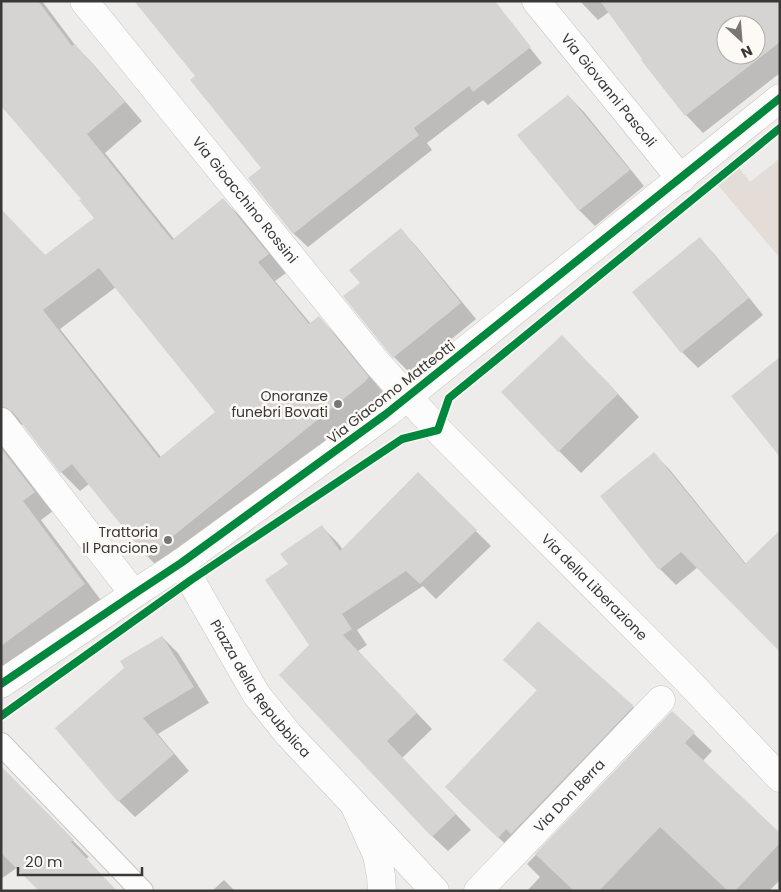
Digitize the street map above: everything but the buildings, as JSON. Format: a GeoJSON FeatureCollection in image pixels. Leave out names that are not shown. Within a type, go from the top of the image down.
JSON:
{"type":"FeatureCollection","features":[{"type":"Feature","properties":{"kind":"street","name":"Via Gioacchino Rossini"},"geometry":{"type":"LineString","coordinates":[[84,1],[377,363],[407,397]]}},
{"type":"Feature","properties":{"kind":"street","name":"Via Giovanni Pascoli"},"geometry":{"type":"LineString","coordinates":[[536,1],[681,179]]}},
{"type":"Feature","properties":{"kind":"street","name":"Via Giacomo Matteotti"},"geometry":{"type":"LineString","coordinates":[[1,684],[181,563],[386,414],[780,98]]}},
{"type":"Feature","properties":{"kind":"street","name":"Via della Liberazione"},"geometry":{"type":"LineString","coordinates":[[407,397],[684,677],[780,778]]}},
{"type":"Feature","properties":{"kind":"street"},"geometry":{"type":"LineString","coordinates":[[1,422],[134,594]]}},
{"type":"Feature","properties":{"kind":"street","name":"Piazza della Repubblica"},"geometry":{"type":"LineString","coordinates":[[181,563],[256,694],[289,735],[434,891]]}},
{"type":"Feature","properties":{"kind":"street","name":"Via Don Berra"},"geometry":{"type":"LineString","coordinates":[[478,891],[661,700]]}},
{"type":"Feature","properties":{"kind":"street","name":"Piazza della Repubblica"},"geometry":{"type":"LineString","coordinates":[[354,804],[376,855],[382,876],[382,891]]}},
{"type":"Feature","properties":{"kind":"lane"},"geometry":{"type":"LineString","coordinates":[[1,744],[142,891]]}},
{"type":"Feature","properties":{"kind":"shaded area"},"geometry":{"type":"Polygon","coordinates":[[[780,158],[780,258],[716,183],[737,165],[750,182],[780,158]]]}},
{"type":"Feature","properties":{"kind":"cycle path"},"geometry":{"type":"LineString","coordinates":[[1,684],[181,563],[386,414],[780,98]]}},
{"type":"Feature","properties":{"kind":"cycle path"},"geometry":{"type":"LineString","coordinates":[[1,716],[191,580],[402,439],[438,430],[449,398],[780,128]]}},
{"type":"Feature","properties":{"kind":"place","name":"Onoranze funebri Bovati"},"geometry":{"type":"Point","coordinates":[338,404]}},
{"type":"Feature","properties":{"kind":"place","name":"Trattoria Il Pancione"},"geometry":{"type":"Point","coordinates":[168,540]}}]}
